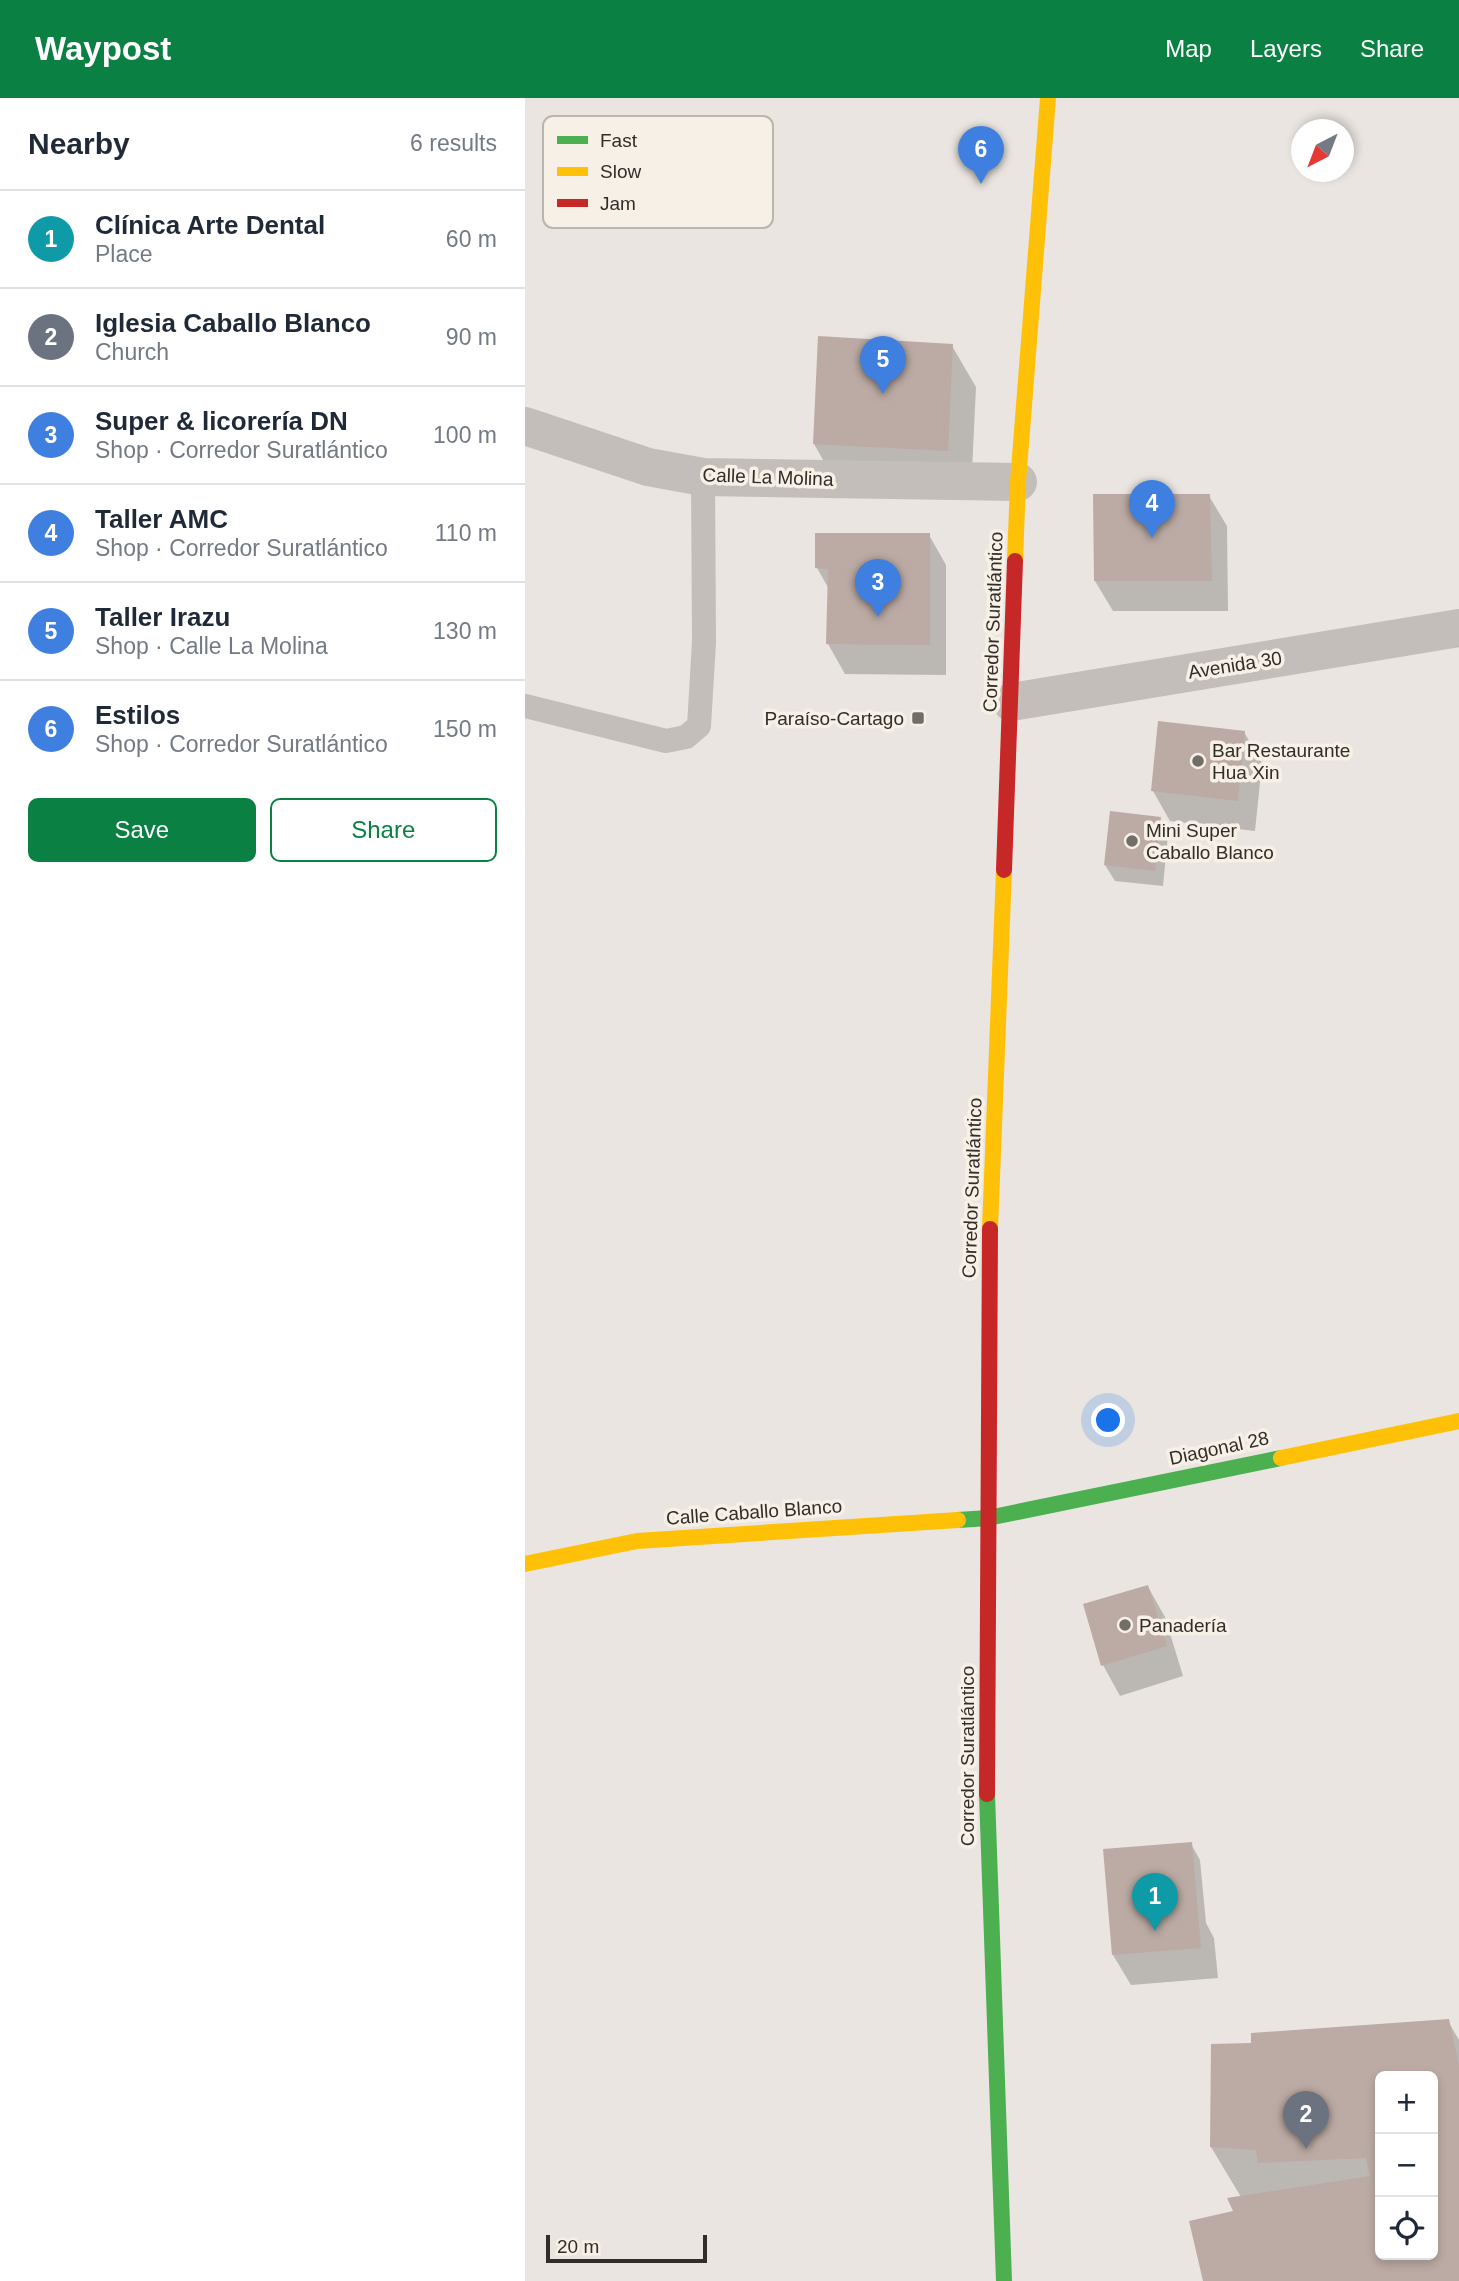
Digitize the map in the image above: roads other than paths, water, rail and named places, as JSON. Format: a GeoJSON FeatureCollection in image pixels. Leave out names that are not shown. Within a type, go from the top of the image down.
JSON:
{"type":"FeatureCollection","features":[{"type":"Feature","properties":{"kind":"main road","name":"Corredor Suratlántico"},"geometry":{"type":"LineString","coordinates":[[1004,2281],[990,1928],[986,1745],[989,1265],[1019,482],[1048,98]]}},
{"type":"Feature","properties":{"kind":"main road","name":"Diagonal 28"},"geometry":{"type":"LineString","coordinates":[[988,1518],[1459,1421]]}},
{"type":"Feature","properties":{"kind":"main road","name":"Calle Caballo Blanco"},"geometry":{"type":"LineString","coordinates":[[525,1564],[637,1541],[988,1518]]}},
{"type":"Feature","properties":{"kind":"street","name":"Calle La Molina"},"geometry":{"type":"LineString","coordinates":[[525,426],[648,467],[703,477],[1019,482]]}},
{"type":"Feature","properties":{"kind":"street","name":"Avenida 30"},"geometry":{"type":"LineString","coordinates":[[1011,702],[1459,628]]}},
{"type":"Feature","properties":{"kind":"lane"},"geometry":{"type":"LineString","coordinates":[[525,706],[666,741],[686,737],[699,726],[704,642],[703,477]]}},
{"type":"Feature","properties":{"kind":"place","name":"Estilos"},"geometry":{"type":"Point","coordinates":[981,184]}},
{"type":"Feature","properties":{"kind":"place","name":"Taller Irazu"},"geometry":{"type":"Point","coordinates":[883,394]}},
{"type":"Feature","properties":{"kind":"place","name":"Taller AMC"},"geometry":{"type":"Point","coordinates":[1152,538]}},
{"type":"Feature","properties":{"kind":"place","name":"Super & licorería DN"},"geometry":{"type":"Point","coordinates":[878,617]}},
{"type":"Feature","properties":{"kind":"place","name":"Paraíso-Cartago"},"geometry":{"type":"Point","coordinates":[918,718]}},
{"type":"Feature","properties":{"kind":"place","name":"Bar Restaurante Hua Xin"},"geometry":{"type":"Point","coordinates":[1198,761]}},
{"type":"Feature","properties":{"kind":"place","name":"Mini Super Caballo Blanco"},"geometry":{"type":"Point","coordinates":[1132,841]}},
{"type":"Feature","properties":{"kind":"place","name":"Panadería"},"geometry":{"type":"Point","coordinates":[1125,1625]}},
{"type":"Feature","properties":{"kind":"place","name":"Clínica Arte Dental"},"geometry":{"type":"Point","coordinates":[1155,1931]}},
{"type":"Feature","properties":{"kind":"place","name":"Iglesia Caballo Blanco"},"geometry":{"type":"Point","coordinates":[1306,2149]}}]}
